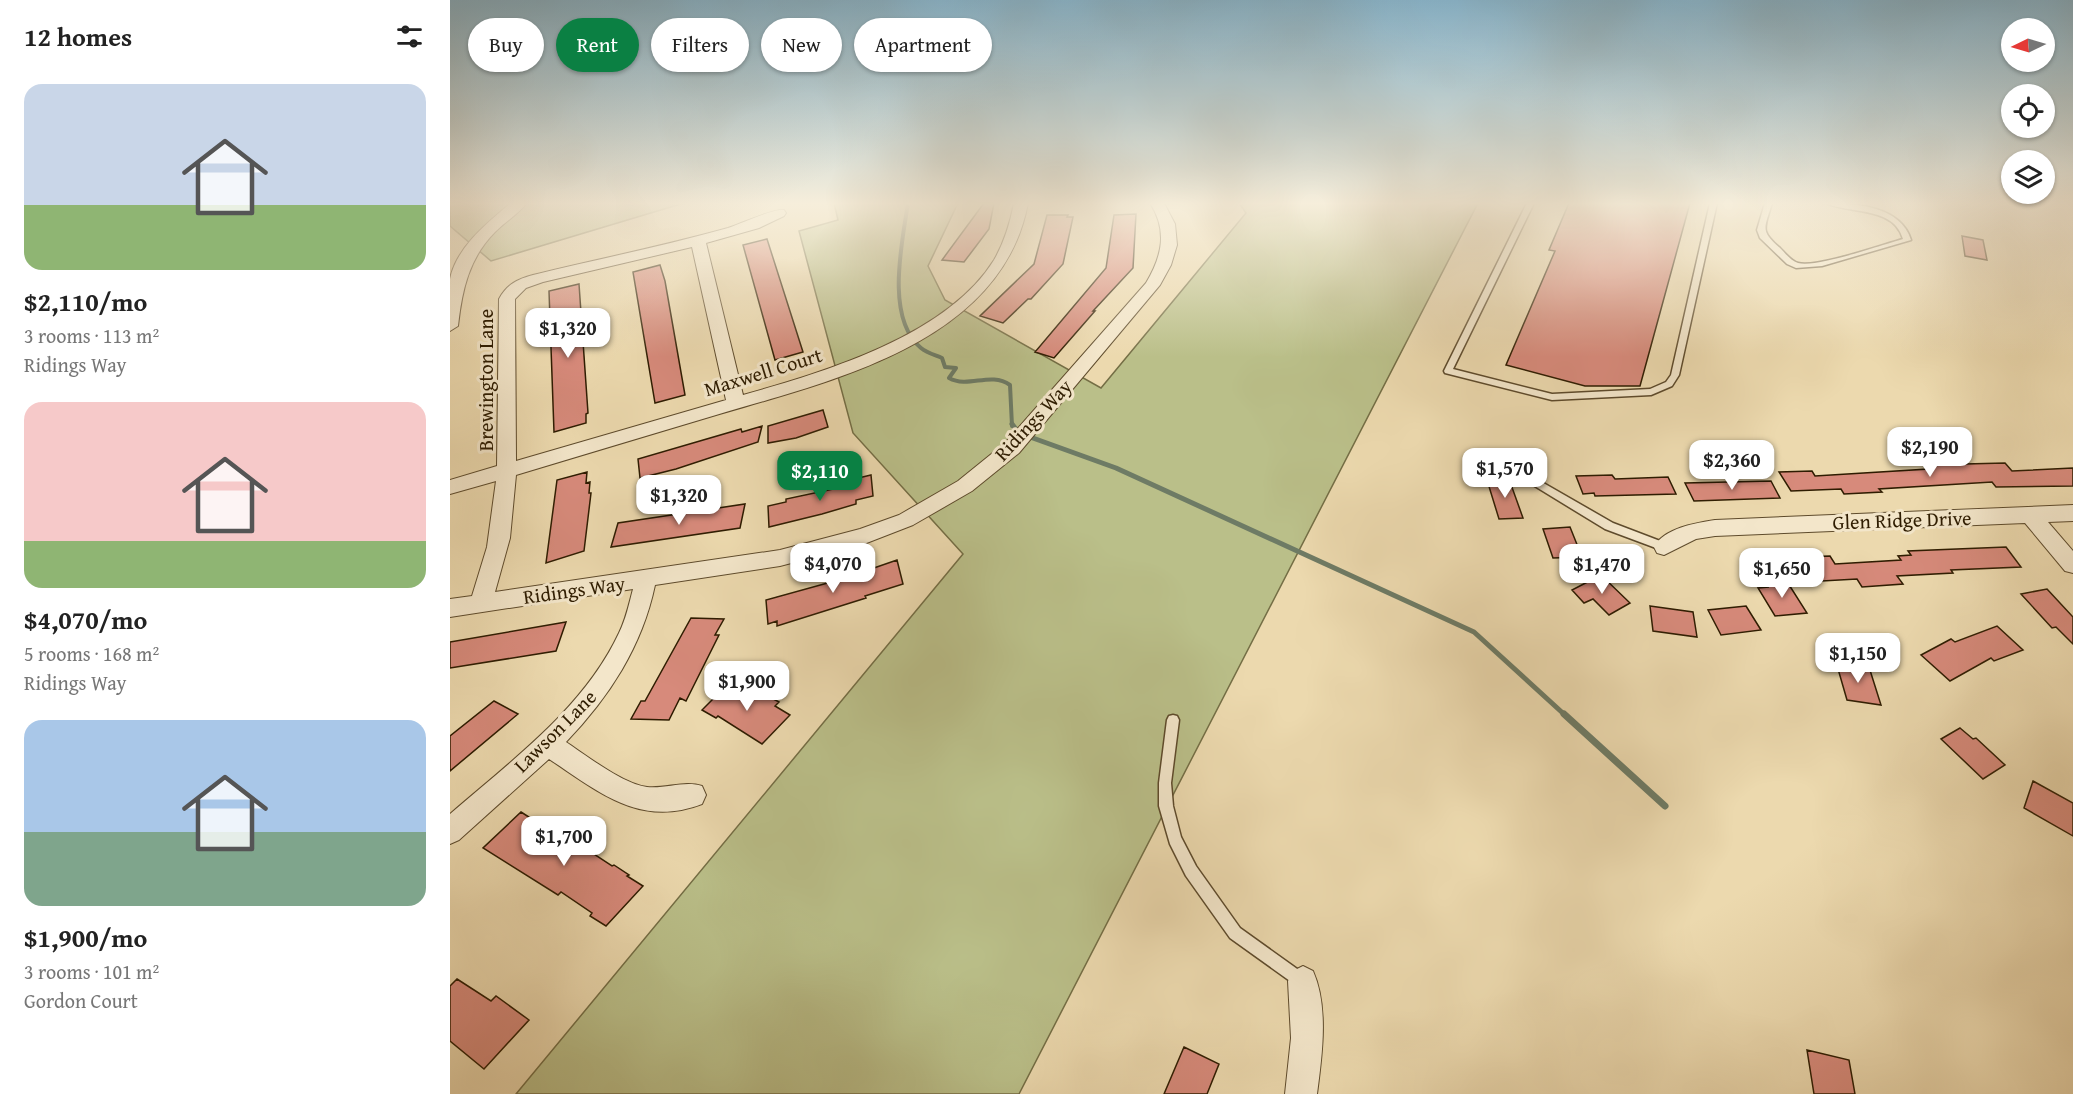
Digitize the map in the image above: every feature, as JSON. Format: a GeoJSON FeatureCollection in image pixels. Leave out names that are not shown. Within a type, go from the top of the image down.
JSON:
{"type":"FeatureCollection","features":[{"type":"Feature","properties":{"kind":"street"},"geometry":{"type":"LineString","coordinates":[[450,326],[451,299],[458,275],[470,254]]}},
{"type":"Feature","properties":{"kind":"street","name":"Brewington Lane"},"geometry":{"type":"LineString","coordinates":[[480,603],[494,563],[501,529],[506,471],[507,299],[516,287],[539,278],[642,254]]}},
{"type":"Feature","properties":{"kind":"street"},"geometry":{"type":"LineString","coordinates":[[701,254],[736,404]]}},
{"type":"Feature","properties":{"kind":"street","name":"Maxwell Court"},"geometry":{"type":"LineString","coordinates":[[450,487],[736,404],[844,370],[918,333],[965,300],[998,266],[1004,254]]}},
{"type":"Feature","properties":{"kind":"street","name":"Ridings Way"},"geometry":{"type":"LineString","coordinates":[[450,608],[780,558],[864,536],[906,520],[938,503],[973,480],[1012,448],[1152,285],[1168,254]]}},
{"type":"Feature","properties":{"kind":"street","name":"Glen Ridge Drive"},"geometry":{"type":"LineString","coordinates":[[1664,547],[1679,536],[1695,530],[1715,528],[2073,513]]}},
{"type":"Feature","properties":{"kind":"street"},"geometry":{"type":"LineString","coordinates":[[2030,515],[2073,566]]}},
{"type":"Feature","properties":{"kind":"street","name":"Lawson Lane"},"geometry":{"type":"LineString","coordinates":[[450,831],[546,744],[587,703],[612,669],[628,639],[646,579]]}},
{"type":"Feature","properties":{"kind":"street"},"geometry":{"type":"LineString","coordinates":[[546,744],[624,791],[643,798],[669,800],[693,795]]}},
{"type":"Feature","properties":{"kind":"street"},"geometry":{"type":"LineString","coordinates":[[1301,1094],[1307,1052],[1308,1017],[1303,981]]}},
{"type":"Feature","properties":{"kind":"lane"},"geometry":{"type":"LineString","coordinates":[[1506,254],[1448,371],[1552,397],[1635,394],[1651,392],[1669,384],[1675,375],[1703,254]]}},
{"type":"Feature","properties":{"kind":"lane"},"geometry":{"type":"LineString","coordinates":[[1781,254],[1799,266],[1822,264],[1857,254]]}},
{"type":"Feature","properties":{"kind":"lane"},"geometry":{"type":"LineString","coordinates":[[1526,477],[1609,526],[1664,547]]}},
{"type":"Feature","properties":{"kind":"lane"},"geometry":{"type":"LineString","coordinates":[[1173,720],[1165,783],[1166,806],[1175,839],[1191,872],[1235,933],[1303,981]]}},
{"type":"Feature","properties":{"kind":"green space"},"geometry":{"type":"Polygon","coordinates":[[[483,254],[514,254],[491,261],[483,254]]]}},
{"type":"Feature","properties":{"kind":"green space"},"geometry":{"type":"Polygon","coordinates":[[[805,254],[934,254],[928,266],[945,300],[1101,388],[1212,254],[1452,254],[1019,1094],[516,1094],[963,554],[853,433],[805,254]]]}},
{"type":"Feature","properties":{"kind":"building"},"geometry":{"type":"Polygon","coordinates":[[[746,254],[772,254],[803,352],[775,360],[746,254]]]}},
{"type":"Feature","properties":{"kind":"building"},"geometry":{"type":"Polygon","coordinates":[[[946,254],[970,254],[964,262],[942,260],[946,254]]]}},
{"type":"Feature","properties":{"kind":"building"},"geometry":{"type":"Polygon","coordinates":[[[1037,254],[1065,254],[1063,264],[1031,299],[1028,299],[1003,323],[980,316],[1034,264],[1037,254]]]}},
{"type":"Feature","properties":{"kind":"building"},"geometry":{"type":"Polygon","coordinates":[[[1108,254],[1134,254],[1133,268],[1054,358],[1035,352],[1106,268],[1108,254]]]}},
{"type":"Feature","properties":{"kind":"building"},"geometry":{"type":"Polygon","coordinates":[[[1554,254],[1676,254],[1640,386],[1585,386],[1506,365],[1554,254]]]}},
{"type":"Feature","properties":{"kind":"building"},"geometry":{"type":"Polygon","coordinates":[[[1965,254],[1986,254],[1987,260],[1965,256],[1965,254]]]}},
{"type":"Feature","properties":{"kind":"building"},"geometry":{"type":"Polygon","coordinates":[[[660,265],[665,281],[685,395],[655,403],[633,272],[660,265]]]}},
{"type":"Feature","properties":{"kind":"building"},"geometry":{"type":"Polygon","coordinates":[[[579,284],[588,413],[586,423],[554,432],[549,291],[579,284]]]}},
{"type":"Feature","properties":{"kind":"building"},"geometry":{"type":"Polygon","coordinates":[[[823,410],[828,427],[796,438],[768,443],[768,426],[823,410]]]}},
{"type":"Feature","properties":{"kind":"building"},"geometry":{"type":"Polygon","coordinates":[[[762,426],[758,442],[676,469],[640,478],[638,459],[741,429],[742,432],[762,426]]]}},
{"type":"Feature","properties":{"kind":"building"},"geometry":{"type":"Polygon","coordinates":[[[2005,463],[2012,471],[2073,468],[2073,486],[1996,487],[1992,482],[1879,489],[1882,492],[1844,494],[1841,489],[1791,491],[1779,472],[1812,471],[1815,476],[1928,469],[1925,465],[2005,463]]]}},
{"type":"Feature","properties":{"kind":"building"},"geometry":{"type":"Polygon","coordinates":[[[587,472],[586,483],[590,482],[589,493],[591,493],[584,551],[546,563],[557,480],[587,472]]]}},
{"type":"Feature","properties":{"kind":"building"},"geometry":{"type":"Polygon","coordinates":[[[871,475],[873,496],[856,500],[856,504],[769,527],[768,506],[786,502],[786,499],[838,488],[854,482],[854,479],[871,475]]]}},
{"type":"Feature","properties":{"kind":"building"},"geometry":{"type":"Polygon","coordinates":[[[1612,475],[1615,479],[1668,477],[1676,494],[1595,496],[1594,493],[1583,494],[1576,476],[1612,475]]]}},
{"type":"Feature","properties":{"kind":"building"},"geometry":{"type":"Polygon","coordinates":[[[1509,479],[1523,518],[1499,519],[1487,480],[1509,479]]]}},
{"type":"Feature","properties":{"kind":"building"},"geometry":{"type":"Polygon","coordinates":[[[1771,481],[1780,498],[1694,501],[1685,483],[1771,481]]]}},
{"type":"Feature","properties":{"kind":"building"},"geometry":{"type":"Polygon","coordinates":[[[745,504],[740,528],[611,547],[618,523],[745,504]]]}},
{"type":"Feature","properties":{"kind":"building"},"geometry":{"type":"Polygon","coordinates":[[[1570,527],[1582,557],[1553,558],[1543,529],[1570,527]]]}},
{"type":"Feature","properties":{"kind":"building"},"geometry":{"type":"Polygon","coordinates":[[[2006,547],[2021,567],[1951,570],[1953,573],[1897,576],[1903,584],[1862,587],[1857,579],[1804,582],[1792,562],[1803,561],[1801,557],[1830,556],[1835,564],[1901,560],[1898,556],[1911,555],[1908,551],[2006,547]]]}},
{"type":"Feature","properties":{"kind":"building"},"geometry":{"type":"Polygon","coordinates":[[[897,560],[903,584],[777,626],[777,621],[768,624],[766,600],[842,579],[897,560]]]}},
{"type":"Feature","properties":{"kind":"building"},"geometry":{"type":"Polygon","coordinates":[[[1601,575],[1630,603],[1609,615],[1593,599],[1584,603],[1572,590],[1601,575]]]}},
{"type":"Feature","properties":{"kind":"building"},"geometry":{"type":"Polygon","coordinates":[[[1786,580],[1807,613],[1775,616],[1758,588],[1768,587],[1765,582],[1786,580]]]}},
{"type":"Feature","properties":{"kind":"building"},"geometry":{"type":"Polygon","coordinates":[[[2047,589],[2073,617],[2073,644],[2056,627],[2052,628],[2021,594],[2047,589]]]}},
{"type":"Feature","properties":{"kind":"building"},"geometry":{"type":"Polygon","coordinates":[[[1650,606],[1693,612],[1697,637],[1653,631],[1650,606]]]}},
{"type":"Feature","properties":{"kind":"building"},"geometry":{"type":"Polygon","coordinates":[[[1746,606],[1761,630],[1721,635],[1708,610],[1746,606]]]}},
{"type":"Feature","properties":{"kind":"building"},"geometry":{"type":"Polygon","coordinates":[[[691,618],[724,619],[715,635],[719,635],[686,701],[680,698],[669,720],[631,719],[641,701],[645,701],[691,618]]]}},
{"type":"Feature","properties":{"kind":"building"},"geometry":{"type":"Polygon","coordinates":[[[566,622],[556,651],[450,668],[450,642],[566,622]]]}},
{"type":"Feature","properties":{"kind":"building"},"geometry":{"type":"Polygon","coordinates":[[[1997,626],[2023,650],[1994,661],[1991,658],[1950,681],[1921,655],[1951,639],[1955,642],[1997,626]]]}},
{"type":"Feature","properties":{"kind":"building"},"geometry":{"type":"Polygon","coordinates":[[[1836,662],[1869,667],[1881,705],[1847,700],[1836,662]]]}},
{"type":"Feature","properties":{"kind":"building"},"geometry":{"type":"Polygon","coordinates":[[[731,681],[761,697],[764,694],[779,702],[775,706],[790,715],[762,744],[718,716],[716,718],[702,710],[731,681]]]}},
{"type":"Feature","properties":{"kind":"building"},"geometry":{"type":"Polygon","coordinates":[[[494,701],[518,714],[450,771],[450,736],[494,701]]]}},
{"type":"Feature","properties":{"kind":"building"},"geometry":{"type":"Polygon","coordinates":[[[1960,728],[1973,739],[1976,738],[2005,765],[1983,779],[1941,739],[1960,728]]]}},
{"type":"Feature","properties":{"kind":"building"},"geometry":{"type":"Polygon","coordinates":[[[2033,781],[2073,803],[2073,836],[2024,808],[2033,781]]]}},
{"type":"Feature","properties":{"kind":"building"},"geometry":{"type":"Polygon","coordinates":[[[521,812],[535,821],[539,818],[643,886],[606,926],[590,916],[592,913],[561,892],[558,895],[483,848],[521,812]]]}},
{"type":"Feature","properties":{"kind":"building"},"geometry":{"type":"Polygon","coordinates":[[[457,979],[491,1001],[496,996],[529,1020],[484,1069],[450,1041],[450,986],[457,979]]]}},
{"type":"Feature","properties":{"kind":"building"},"geometry":{"type":"Polygon","coordinates":[[[1184,1047],[1219,1064],[1207,1094],[1164,1094],[1184,1047]]]}},
{"type":"Feature","properties":{"kind":"building"},"geometry":{"type":"Polygon","coordinates":[[[1807,1050],[1849,1060],[1855,1094],[1814,1094],[1807,1050]]]}},
{"type":"Feature","properties":{"kind":"waterway"},"geometry":{"type":"LineString","coordinates":[[900,254],[899,299],[910,335],[923,350],[942,358],[945,367],[956,368],[949,378],[964,382],[995,380],[1010,385],[1012,426]]}},
{"type":"Feature","properties":{"kind":"waterway"},"geometry":{"type":"LineString","coordinates":[[1012,424],[1019,433],[1116,468],[1474,632],[1566,716]]}},
{"type":"Feature","properties":{"kind":"waterway"},"geometry":{"type":"LineString","coordinates":[[1564,714],[1665,806]]}}]}
